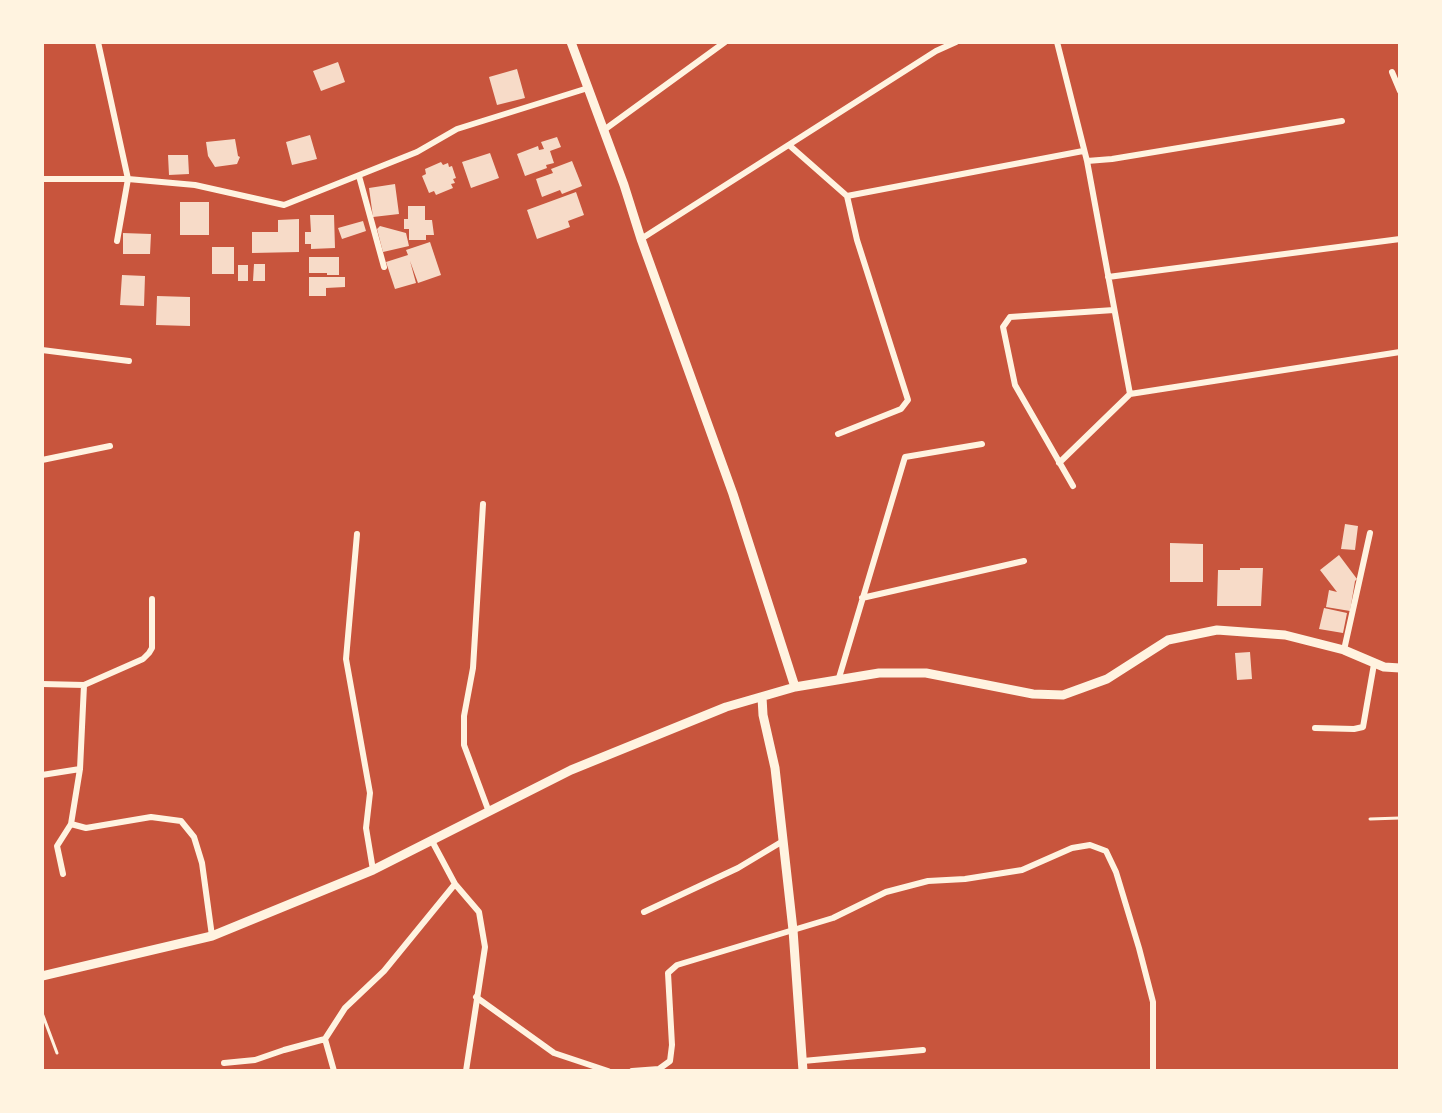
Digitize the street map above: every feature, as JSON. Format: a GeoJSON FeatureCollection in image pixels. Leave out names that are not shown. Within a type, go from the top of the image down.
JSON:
{"type":"FeatureCollection","features":[{"type":"Feature","properties":{"kind":"main road"},"geometry":{"type":"LineString","coordinates":[[571,42],[733,494],[795,687]]}},
{"type":"Feature","properties":{"kind":"main road"},"geometry":{"type":"LineString","coordinates":[[42,976],[212,936],[373,870],[571,770],[726,707],[795,687],[879,673],[926,673],[1033,694],[1063,695],[1107,679],[1168,640],[1217,630],[1285,635],[1344,650],[1374,664],[1400,668]]}},
{"type":"Feature","properties":{"kind":"main road"},"geometry":{"type":"LineString","coordinates":[[762,697],[775,768],[793,930],[803,1066]]}},
{"type":"Feature","properties":{"kind":"street"},"geometry":{"type":"LineString","coordinates":[[98,42],[128,179],[117,241]]}},
{"type":"Feature","properties":{"kind":"street"},"geometry":{"type":"LineString","coordinates":[[604,130],[725,42]]}},
{"type":"Feature","properties":{"kind":"street"},"geometry":{"type":"LineString","coordinates":[[641,239],[936,51],[956,42]]}},
{"type":"Feature","properties":{"kind":"street"},"geometry":{"type":"LineString","coordinates":[[1057,42],[1087,161],[1130,394]]}},
{"type":"Feature","properties":{"kind":"street"},"geometry":{"type":"LineString","coordinates":[[1392,72],[1400,91]]}},
{"type":"Feature","properties":{"kind":"street"},"geometry":{"type":"LineString","coordinates":[[42,179],[128,179],[195,185],[284,205],[417,152],[457,129],[588,88]]}},
{"type":"Feature","properties":{"kind":"street"},"geometry":{"type":"LineString","coordinates":[[1087,161],[1342,121]]}},
{"type":"Feature","properties":{"kind":"street"},"geometry":{"type":"LineString","coordinates":[[789,145],[847,196],[857,240],[908,400],[901,409],[838,434]]}},
{"type":"Feature","properties":{"kind":"street"},"geometry":{"type":"LineString","coordinates":[[847,196],[1083,151]]}},
{"type":"Feature","properties":{"kind":"street"},"geometry":{"type":"LineString","coordinates":[[359,176],[384,267]]}},
{"type":"Feature","properties":{"kind":"street"},"geometry":{"type":"LineString","coordinates":[[1108,277],[1400,239]]}},
{"type":"Feature","properties":{"kind":"street"},"geometry":{"type":"LineString","coordinates":[[1073,486],[1015,385],[1003,327],[1010,317],[1114,310]]}},
{"type":"Feature","properties":{"kind":"street"},"geometry":{"type":"LineString","coordinates":[[42,350],[129,361]]}},
{"type":"Feature","properties":{"kind":"street"},"geometry":{"type":"LineString","coordinates":[[1059,463],[1130,394],[1400,352]]}},
{"type":"Feature","properties":{"kind":"street"},"geometry":{"type":"LineString","coordinates":[[838,681],[905,457],[982,444]]}},
{"type":"Feature","properties":{"kind":"street"},"geometry":{"type":"LineString","coordinates":[[42,460],[110,446]]}},
{"type":"Feature","properties":{"kind":"street"},"geometry":{"type":"LineString","coordinates":[[483,504],[473,668],[464,716],[464,745],[489,812]]}},
{"type":"Feature","properties":{"kind":"street"},"geometry":{"type":"LineString","coordinates":[[1344,650],[1370,533]]}},
{"type":"Feature","properties":{"kind":"street"},"geometry":{"type":"LineString","coordinates":[[357,534],[346,659],[370,793],[366,828],[373,870]]}},
{"type":"Feature","properties":{"kind":"street"},"geometry":{"type":"LineString","coordinates":[[862,598],[1024,561]]}},
{"type":"Feature","properties":{"kind":"street"},"geometry":{"type":"LineString","coordinates":[[42,684],[84,685],[143,659],[152,648],[152,599]]}},
{"type":"Feature","properties":{"kind":"street"},"geometry":{"type":"LineString","coordinates":[[1315,728],[1363,727],[1374,664]]}},
{"type":"Feature","properties":{"kind":"street"},"geometry":{"type":"LineString","coordinates":[[63,874],[57,846],[71,824],[80,769],[84,685]]}},
{"type":"Feature","properties":{"kind":"street"},"geometry":{"type":"LineString","coordinates":[[42,775],[80,769]]}},
{"type":"Feature","properties":{"kind":"street"},"geometry":{"type":"LineString","coordinates":[[71,824],[86,828],[151,817],[181,821],[194,837],[202,863],[212,936]]}},
{"type":"Feature","properties":{"kind":"street"},"geometry":{"type":"LineString","coordinates":[[644,912],[738,868],[783,840]]}},
{"type":"Feature","properties":{"kind":"street"},"geometry":{"type":"LineString","coordinates":[[432,841],[455,884],[479,912],[485,947],[466,1071]]}},
{"type":"Feature","properties":{"kind":"street"},"geometry":{"type":"LineString","coordinates":[[632,1071],[659,1069],[670,1061],[668,973],[677,965],[833,918],[886,892],[928,881],[1022,870],[1072,848],[1090,845],[1106,851],[1116,872],[1139,948],[1153,1002],[1153,1071]]}},
{"type":"Feature","properties":{"kind":"street"},"geometry":{"type":"LineString","coordinates":[[224,1063],[255,1060],[325,1039],[345,1008],[384,971],[455,884]]}},
{"type":"Feature","properties":{"kind":"street"},"geometry":{"type":"LineString","coordinates":[[476,997],[554,1053],[608,1071]]}},
{"type":"Feature","properties":{"kind":"street"},"geometry":{"type":"LineString","coordinates":[[325,1039],[334,1071]]}},
{"type":"Feature","properties":{"kind":"street"},"geometry":{"type":"LineString","coordinates":[[803,1066],[923,1050]]}},
{"type":"Feature","properties":{"kind":"lane"},"geometry":{"type":"LineString","coordinates":[[1370,819],[1400,818]]}},
{"type":"Feature","properties":{"kind":"lane"},"geometry":{"type":"LineString","coordinates":[[42,1013],[57,1053]]}},
{"type":"Feature","properties":{"kind":"building"},"geometry":{"type":"Polygon","coordinates":[[[338,62],[345,82],[321,91],[313,71],[338,62]]]}},
{"type":"Feature","properties":{"kind":"building"},"geometry":{"type":"Polygon","coordinates":[[[517,69],[525,98],[497,105],[489,77],[517,69]]]}},
{"type":"Feature","properties":{"kind":"building"},"geometry":{"type":"Polygon","coordinates":[[[310,135],[317,159],[292,165],[286,142],[310,135]]]}},
{"type":"Feature","properties":{"kind":"building"},"geometry":{"type":"Polygon","coordinates":[[[557,137],[561,147],[550,151],[554,163],[525,176],[517,154],[538,146],[539,150],[544,149],[541,142],[557,137]]]}},
{"type":"Feature","properties":{"kind":"building"},"geometry":{"type":"Polygon","coordinates":[[[235,139],[240,157],[237,164],[215,167],[208,156],[206,142],[235,139]]]}},
{"type":"Feature","properties":{"kind":"building"},"geometry":{"type":"Polygon","coordinates":[[[490,153],[499,178],[471,188],[462,162],[490,153]]]}},
{"type":"Feature","properties":{"kind":"building"},"geometry":{"type":"Polygon","coordinates":[[[168,155],[188,155],[189,174],[169,175],[168,155]]]}},
{"type":"Feature","properties":{"kind":"building"},"geometry":{"type":"Polygon","coordinates":[[[572,161],[582,186],[562,194],[560,190],[542,197],[536,179],[572,161]]]}},
{"type":"Feature","properties":{"kind":"building"},"geometry":{"type":"Polygon","coordinates":[[[441,162],[452,166],[456,178],[453,179],[455,183],[451,184],[453,188],[436,195],[434,191],[429,193],[422,176],[426,174],[425,169],[441,162]]]}},
{"type":"Feature","properties":{"kind":"building"},"geometry":{"type":"Polygon","coordinates":[[[395,184],[399,214],[373,217],[369,188],[395,184]]]}},
{"type":"Feature","properties":{"kind":"building"},"geometry":{"type":"Polygon","coordinates":[[[576,192],[584,215],[568,221],[570,227],[537,239],[527,210],[576,192]]]}},
{"type":"Feature","properties":{"kind":"building"},"geometry":{"type":"Polygon","coordinates":[[[180,202],[209,202],[209,235],[180,235],[180,202]]]}},
{"type":"Feature","properties":{"kind":"building"},"geometry":{"type":"Polygon","coordinates":[[[408,206],[425,206],[425,220],[432,220],[434,235],[426,235],[426,240],[409,240],[409,229],[404,229],[408,206]]]}},
{"type":"Feature","properties":{"kind":"building"},"geometry":{"type":"Polygon","coordinates":[[[310,215],[334,215],[335,248],[311,249],[311,244],[305,244],[305,232],[311,232],[310,215]]]}},
{"type":"Feature","properties":{"kind":"building"},"geometry":{"type":"Polygon","coordinates":[[[299,219],[299,252],[252,253],[252,232],[278,232],[278,220],[299,219]]]}},
{"type":"Feature","properties":{"kind":"building"},"geometry":{"type":"Polygon","coordinates":[[[363,221],[366,231],[342,239],[338,228],[363,221]]]}},
{"type":"Feature","properties":{"kind":"building"},"geometry":{"type":"Polygon","coordinates":[[[380,226],[406,233],[409,246],[383,252],[377,229],[380,226]]]}},
{"type":"Feature","properties":{"kind":"building"},"geometry":{"type":"Polygon","coordinates":[[[123,233],[151,234],[150,254],[123,254],[123,233]]]}},
{"type":"Feature","properties":{"kind":"building"},"geometry":{"type":"Polygon","coordinates":[[[430,242],[441,275],[418,283],[410,261],[416,283],[395,289],[386,262],[408,255],[406,250],[430,242]]]}},
{"type":"Feature","properties":{"kind":"building"},"geometry":{"type":"Polygon","coordinates":[[[212,247],[234,247],[234,274],[212,274],[212,247]]]}},
{"type":"Feature","properties":{"kind":"building"},"geometry":{"type":"Polygon","coordinates":[[[309,257],[339,257],[339,275],[309,273],[309,257]]]}},
{"type":"Feature","properties":{"kind":"building"},"geometry":{"type":"Polygon","coordinates":[[[254,264],[265,264],[265,281],[253,281],[254,264]]]}},
{"type":"Feature","properties":{"kind":"building"},"geometry":{"type":"Polygon","coordinates":[[[238,265],[248,265],[248,281],[238,281],[238,265]]]}},
{"type":"Feature","properties":{"kind":"building"},"geometry":{"type":"Polygon","coordinates":[[[122,275],[145,276],[144,306],[120,305],[122,275]]]}},
{"type":"Feature","properties":{"kind":"building"},"geometry":{"type":"Polygon","coordinates":[[[309,277],[345,277],[345,287],[326,288],[326,296],[309,296],[309,277]]]}},
{"type":"Feature","properties":{"kind":"building"},"geometry":{"type":"Polygon","coordinates":[[[157,296],[190,297],[190,326],[156,325],[157,296]]]}},
{"type":"Feature","properties":{"kind":"building"},"geometry":{"type":"Polygon","coordinates":[[[1345,524],[1358,526],[1355,550],[1341,549],[1345,524]]]}},
{"type":"Feature","properties":{"kind":"building"},"geometry":{"type":"Polygon","coordinates":[[[1170,543],[1203,544],[1203,582],[1170,582],[1170,543]]]}},
{"type":"Feature","properties":{"kind":"building"},"geometry":{"type":"Polygon","coordinates":[[[1339,555],[1357,579],[1350,611],[1326,607],[1329,590],[1337,592],[1320,570],[1339,555]]]}},
{"type":"Feature","properties":{"kind":"building"},"geometry":{"type":"Polygon","coordinates":[[[1263,568],[1261,606],[1217,606],[1218,570],[1263,568]]]}},
{"type":"Feature","properties":{"kind":"building"},"geometry":{"type":"Polygon","coordinates":[[[1324,608],[1347,613],[1343,633],[1319,629],[1324,608]]]}},
{"type":"Feature","properties":{"kind":"building"},"geometry":{"type":"Polygon","coordinates":[[[1250,652],[1252,679],[1237,680],[1235,653],[1250,652]]]}}]}
